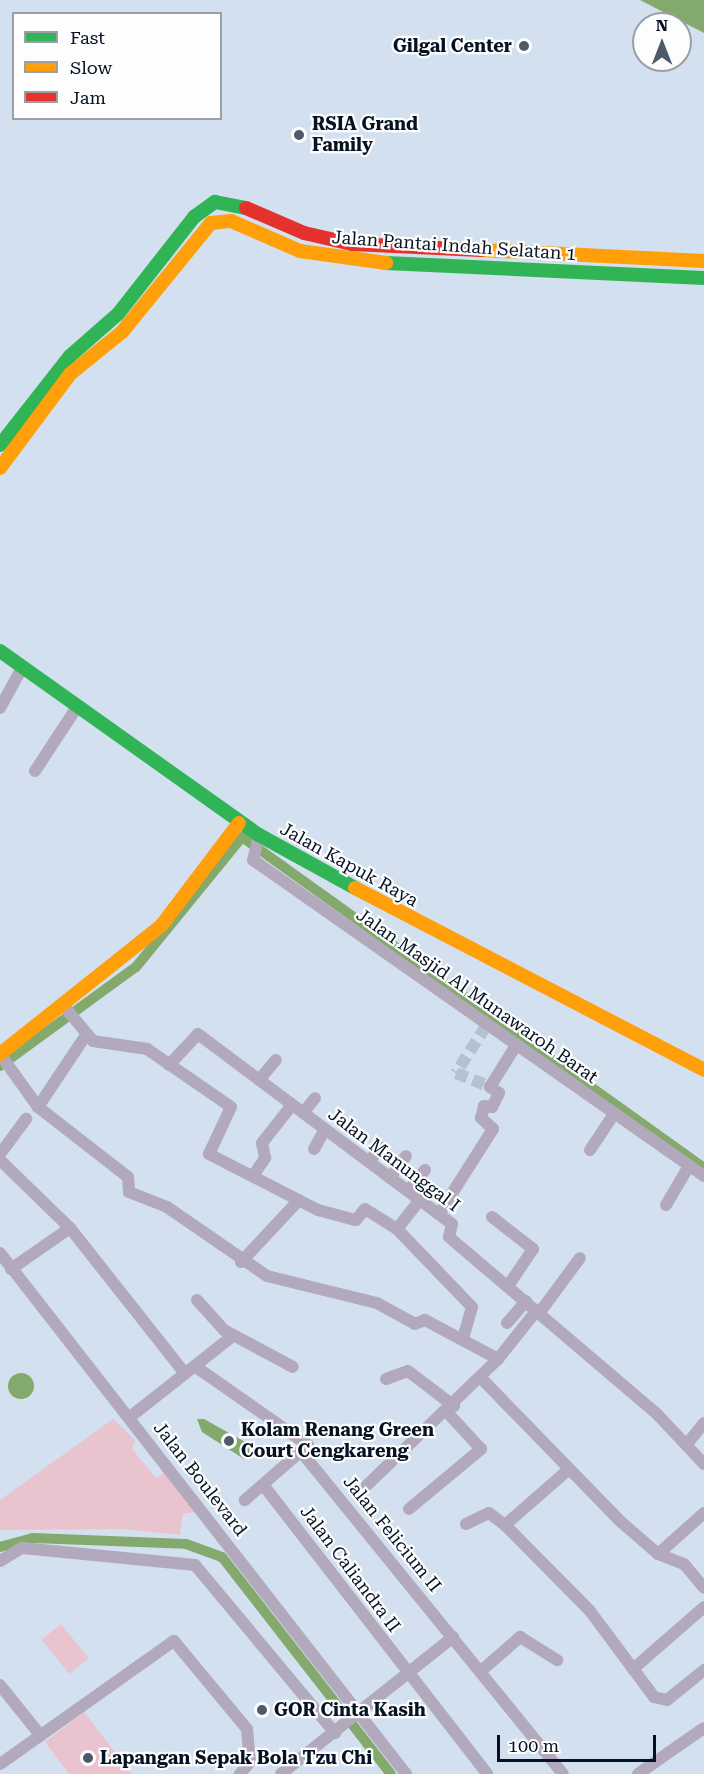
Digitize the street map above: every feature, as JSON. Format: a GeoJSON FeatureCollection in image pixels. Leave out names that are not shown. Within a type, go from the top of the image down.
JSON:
{"type":"FeatureCollection","features":[{"type":"Feature","properties":{"kind":"street","name":"Jalan Pantai Indah Selatan 1"},"geometry":{"type":"LineString","coordinates":[[0,445],[61,366],[118,314],[194,217],[215,202],[231,202],[304,233],[352,244],[704,261]]}},
{"type":"Feature","properties":{"kind":"street","name":"Jalan Pantai Indah Selatan 1"},"geometry":{"type":"LineString","coordinates":[[0,468],[70,374],[122,332],[211,222],[231,221],[300,251],[350,261],[704,278]]}},
{"type":"Feature","properties":{"kind":"street","name":"Jalan Kapuk Raya"},"geometry":{"type":"LineString","coordinates":[[0,651],[239,823],[256,842],[510,974],[704,1070]]}},
{"type":"Feature","properties":{"kind":"street"},"geometry":{"type":"LineString","coordinates":[[0,708],[22,668]]}},
{"type":"Feature","properties":{"kind":"street"},"geometry":{"type":"LineString","coordinates":[[35,771],[77,707]]}},
{"type":"Feature","properties":{"kind":"street"},"geometry":{"type":"LineString","coordinates":[[239,823],[161,927],[3,1058],[38,1107],[128,1177],[129,1192],[167,1208],[241,1262],[308,1290],[377,1303],[415,1324],[426,1320],[498,1359]]}},
{"type":"Feature","properties":{"kind":"street","name":"Jalan Masjid Al Munawaroh Barat"},"geometry":{"type":"LineString","coordinates":[[256,842],[253,860],[515,1047],[704,1176]]}},
{"type":"Feature","properties":{"kind":"street"},"geometry":{"type":"LineString","coordinates":[[64,1006],[86,1035],[147,1049],[231,1107],[209,1153],[299,1200],[356,1220],[365,1209],[397,1229],[472,1307],[463,1339]]}},
{"type":"Feature","properties":{"kind":"street","name":"Jalan Manunggal I"},"geometry":{"type":"LineString","coordinates":[[169,1065],[197,1034],[439,1214],[453,1225],[449,1237],[539,1311],[687,1444],[704,1464]]}},
{"type":"Feature","properties":{"kind":"street"},"geometry":{"type":"LineString","coordinates":[[38,1107],[86,1035]]}},
{"type":"Feature","properties":{"kind":"street"},"geometry":{"type":"LineString","coordinates":[[439,1214],[492,1129],[481,1118],[484,1106],[492,1107],[499,1093],[490,1087],[515,1047]]}},
{"type":"Feature","properties":{"kind":"street"},"geometry":{"type":"LineString","coordinates":[[259,1080],[276,1060]]}},
{"type":"Feature","properties":{"kind":"street"},"geometry":{"type":"LineString","coordinates":[[303,1113],[315,1098]]}},
{"type":"Feature","properties":{"kind":"street"},"geometry":{"type":"LineString","coordinates":[[253,1176],[266,1158],[262,1143],[292,1105]]}},
{"type":"Feature","properties":{"kind":"street"},"geometry":{"type":"LineString","coordinates":[[590,1150],[614,1113]]}},
{"type":"Feature","properties":{"kind":"street"},"geometry":{"type":"LineString","coordinates":[[0,1154],[26,1119]]}},
{"type":"Feature","properties":{"kind":"street"},"geometry":{"type":"LineString","coordinates":[[314,1149],[325,1129]]}},
{"type":"Feature","properties":{"kind":"street"},"geometry":{"type":"LineString","coordinates":[[369,1162],[380,1148]]}},
{"type":"Feature","properties":{"kind":"street"},"geometry":{"type":"LineString","coordinates":[[390,1178],[406,1156]]}},
{"type":"Feature","properties":{"kind":"street"},"geometry":{"type":"LineString","coordinates":[[0,1160],[70,1228],[183,1371]]}},
{"type":"Feature","properties":{"kind":"street"},"geometry":{"type":"LineString","coordinates":[[666,1205],[689,1166]]}},
{"type":"Feature","properties":{"kind":"street"},"geometry":{"type":"LineString","coordinates":[[408,1191],[425,1170]]}},
{"type":"Feature","properties":{"kind":"street"},"geometry":{"type":"LineString","coordinates":[[241,1262],[299,1200]]}},
{"type":"Feature","properties":{"kind":"street"},"geometry":{"type":"LineString","coordinates":[[397,1229],[420,1200]]}},
{"type":"Feature","properties":{"kind":"street"},"geometry":{"type":"LineString","coordinates":[[492,1218],[533,1249],[508,1286]]}},
{"type":"Feature","properties":{"kind":"street"},"geometry":{"type":"LineString","coordinates":[[11,1269],[70,1228]]}},
{"type":"Feature","properties":{"kind":"street","name":"Jalan Boulevard"},"geometry":{"type":"LineString","coordinates":[[0,1253],[406,1774]]}},
{"type":"Feature","properties":{"kind":"street"},"geometry":{"type":"LineString","coordinates":[[368,1485],[482,1379],[580,1258]]}},
{"type":"Feature","properties":{"kind":"street"},"geometry":{"type":"LineString","coordinates":[[197,1300],[234,1335],[293,1367]]}},
{"type":"Feature","properties":{"kind":"street"},"geometry":{"type":"LineString","coordinates":[[507,1323],[526,1301]]}},
{"type":"Feature","properties":{"kind":"street"},"geometry":{"type":"LineString","coordinates":[[130,1417],[183,1371],[196,1368],[234,1335]]}},
{"type":"Feature","properties":{"kind":"street","name":"Jalan Felicium II"},"geometry":{"type":"LineString","coordinates":[[196,1368],[301,1436],[308,1445],[303,1454],[563,1774]]}},
{"type":"Feature","properties":{"kind":"street"},"geometry":{"type":"LineString","coordinates":[[386,1379],[408,1371],[451,1409],[481,1449],[409,1509]]}},
{"type":"Feature","properties":{"kind":"street"},"geometry":{"type":"LineString","coordinates":[[482,1379],[568,1470],[658,1554],[684,1564],[704,1588]]}},
{"type":"Feature","properties":{"kind":"street"},"geometry":{"type":"LineString","coordinates":[[687,1444],[704,1423]]}},
{"type":"Feature","properties":{"kind":"street"},"geometry":{"type":"LineString","coordinates":[[245,1500],[303,1454]]}},
{"type":"Feature","properties":{"kind":"street"},"geometry":{"type":"LineString","coordinates":[[504,1525],[568,1470]]}},
{"type":"Feature","properties":{"kind":"street","name":"Jalan Caliandra II"},"geometry":{"type":"LineString","coordinates":[[264,1486],[487,1774]]}},
{"type":"Feature","properties":{"kind":"street"},"geometry":{"type":"LineString","coordinates":[[466,1524],[489,1513],[504,1525],[590,1611],[651,1693],[665,1701],[704,1670]]}},
{"type":"Feature","properties":{"kind":"street"},"geometry":{"type":"LineString","coordinates":[[658,1554],[704,1513]]}},
{"type":"Feature","properties":{"kind":"street"},"geometry":{"type":"LineString","coordinates":[[0,1561],[22,1548],[195,1565],[337,1732]]}},
{"type":"Feature","properties":{"kind":"street"},"geometry":{"type":"LineString","coordinates":[[633,1669],[704,1607]]}},
{"type":"Feature","properties":{"kind":"street"},"geometry":{"type":"LineString","coordinates":[[281,1774],[337,1732],[453,1637]]}},
{"type":"Feature","properties":{"kind":"street"},"geometry":{"type":"LineString","coordinates":[[481,1671],[520,1637],[557,1660]]}},
{"type":"Feature","properties":{"kind":"street"},"geometry":{"type":"LineString","coordinates":[[0,1764],[174,1641],[247,1729],[250,1759],[240,1774]]}},
{"type":"Feature","properties":{"kind":"street"},"geometry":{"type":"LineString","coordinates":[[0,1685],[41,1736]]}},
{"type":"Feature","properties":{"kind":"street"},"geometry":{"type":"LineString","coordinates":[[638,1774],[704,1728]]}},
{"type":"Feature","properties":{"kind":"shaded area"},"geometry":{"type":"Polygon","coordinates":[[[640,0],[704,0],[704,33],[692,27],[692,12],[663,12],[640,0]]]}},
{"type":"Feature","properties":{"kind":"shaded area"},"geometry":{"type":"Polygon","coordinates":[[[21,1373],[30,1377],[34,1386],[30,1395],[21,1399],[12,1395],[8,1386],[12,1377],[21,1373]]]}},
{"type":"Feature","properties":{"kind":"shaded area"},"geometry":{"type":"Polygon","coordinates":[[[113,1419],[135,1440],[132,1449],[156,1478],[164,1473],[195,1512],[183,1514],[180,1535],[124,1529],[0,1530],[0,1500],[113,1419]]]}},
{"type":"Feature","properties":{"kind":"shaded area","name":"Kolam Renang Green Court Cengkareng"},"geometry":{"type":"Polygon","coordinates":[[[197,1419],[204,1419],[258,1449],[244,1459],[202,1432],[197,1419]]]}},
{"type":"Feature","properties":{"kind":"shaded area"},"geometry":{"type":"Polygon","coordinates":[[[61,1624],[89,1658],[69,1674],[42,1640],[61,1624]]]}},
{"type":"Feature","properties":{"kind":"shaded area","name":"Lapangan Sepak Bola Tzu Chi"},"geometry":{"type":"Polygon","coordinates":[[[84,1712],[132,1774],[69,1774],[45,1742],[84,1712]]]}},
{"type":"Feature","properties":{"kind":"waterway"},"geometry":{"type":"LineString","coordinates":[[0,1066],[136,967],[242,837],[704,1168]]}},
{"type":"Feature","properties":{"kind":"waterway"},"geometry":{"type":"LineString","coordinates":[[0,1547],[33,1538],[186,1544],[222,1557],[391,1774]]}},
{"type":"Feature","properties":{"kind":"tunnel"},"geometry":{"type":"LineString","coordinates":[[486,1026],[456,1073],[490,1087]]}},
{"type":"Feature","properties":{"kind":"traffic: fast"},"geometry":{"type":"LineString","coordinates":[[0,445],[70,356],[118,314],[194,217],[215,202],[246,208]]}},
{"type":"Feature","properties":{"kind":"traffic: fast"},"geometry":{"type":"LineString","coordinates":[[386,263],[704,278]]}},
{"type":"Feature","properties":{"kind":"traffic: fast"},"geometry":{"type":"LineString","coordinates":[[0,651],[259,835],[355,888]]}},
{"type":"Feature","properties":{"kind":"traffic: slow"},"geometry":{"type":"LineString","coordinates":[[0,468],[70,374],[122,332],[211,223],[231,221],[300,251],[386,263]]}},
{"type":"Feature","properties":{"kind":"traffic: slow"},"geometry":{"type":"LineString","coordinates":[[481,250],[704,261]]}},
{"type":"Feature","properties":{"kind":"traffic: slow"},"geometry":{"type":"LineString","coordinates":[[0,1054],[161,926],[239,823]]}},
{"type":"Feature","properties":{"kind":"traffic: slow"},"geometry":{"type":"LineString","coordinates":[[355,888],[704,1070]]}},
{"type":"Feature","properties":{"kind":"traffic: jam"},"geometry":{"type":"LineString","coordinates":[[246,208],[304,233],[352,244],[481,250]]}},
{"type":"Feature","properties":{"kind":"place","name":"Gilgal Center"},"geometry":{"type":"Point","coordinates":[524,46]}},
{"type":"Feature","properties":{"kind":"place","name":"RSIA Grand Family"},"geometry":{"type":"Point","coordinates":[299,135]}},
{"type":"Feature","properties":{"kind":"place","name":"Kolam Renang Green Court Cengkareng"},"geometry":{"type":"Point","coordinates":[229,1441]}},
{"type":"Feature","properties":{"kind":"place","name":"GOR Cinta Kasih"},"geometry":{"type":"Point","coordinates":[262,1710]}},
{"type":"Feature","properties":{"kind":"place","name":"Lapangan Sepak Bola Tzu Chi"},"geometry":{"type":"Point","coordinates":[88,1758]}}]}
